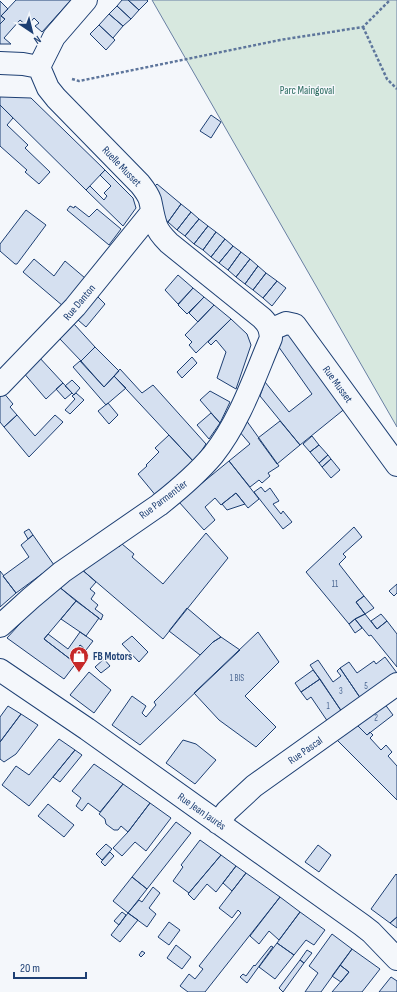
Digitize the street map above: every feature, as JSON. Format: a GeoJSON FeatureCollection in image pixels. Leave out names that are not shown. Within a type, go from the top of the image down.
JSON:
{"type":"FeatureCollection","features":[{"type":"Feature","properties":{"kind":"street"},"geometry":{"type":"LineString","coordinates":[[0,63],[23,64],[39,67],[54,37],[86,0]]}},
{"type":"Feature","properties":{"kind":"street","name":"Ruelle Musset"},"geometry":{"type":"LineString","coordinates":[[39,67],[48,88],[56,98],[143,188],[150,199],[156,226],[161,235],[262,318],[267,323],[270,330]]}},
{"type":"Feature","properties":{"kind":"street","name":"Rue Danton"},"geometry":{"type":"LineString","coordinates":[[0,385],[75,307],[152,212]]}},
{"type":"Feature","properties":{"kind":"street","name":"Rue Musset"},"geometry":{"type":"LineString","coordinates":[[270,330],[286,323],[295,324],[397,465]]}},
{"type":"Feature","properties":{"kind":"street","name":"Rue Parmentier"},"geometry":{"type":"LineString","coordinates":[[0,626],[62,572],[174,493],[213,455],[241,409],[271,338],[270,330]]}},
{"type":"Feature","properties":{"kind":"street","name":"Rue Jean Jaurès"},"geometry":{"type":"LineString","coordinates":[[0,670],[88,729],[362,925],[371,932],[397,959]]}},
{"type":"Feature","properties":{"kind":"street","name":"Rue Pascal"},"geometry":{"type":"LineString","coordinates":[[218,823],[227,811],[254,786],[397,684]]}},
{"type":"Feature","properties":{"kind":"path"},"geometry":{"type":"LineString","coordinates":[[39,67],[79,81],[280,40],[363,27],[390,0]]}},
{"type":"Feature","properties":{"kind":"path"},"geometry":{"type":"LineString","coordinates":[[363,27],[387,79],[397,89]]}},
{"type":"Feature","properties":{"kind":"green space","name":"Parc Maingoval"},"geometry":{"type":"Polygon","coordinates":[[[152,0],[397,0],[397,427],[152,0]]]}},
{"type":"Feature","properties":{"kind":"building"},"geometry":{"type":"Polygon","coordinates":[[[16,0],[71,0],[42,32],[35,26],[39,23],[34,18],[27,26],[20,20],[4,38],[11,44],[0,44],[0,24],[5,19],[1,16],[16,0]]]}},
{"type":"Feature","properties":{"kind":"building"},"geometry":{"type":"Polygon","coordinates":[[[122,0],[128,0],[139,10],[131,19],[117,6],[122,0]]]}},
{"type":"Feature","properties":{"kind":"building"},"geometry":{"type":"Polygon","coordinates":[[[128,0],[147,0],[148,1],[139,10],[128,0]]]}},
{"type":"Feature","properties":{"kind":"building"},"geometry":{"type":"Polygon","coordinates":[[[0,1],[8,9],[1,16],[5,19],[0,24],[0,1]]]}},
{"type":"Feature","properties":{"kind":"building"},"geometry":{"type":"Polygon","coordinates":[[[117,6],[131,19],[123,26],[109,14],[117,6]]]}},
{"type":"Feature","properties":{"kind":"building"},"geometry":{"type":"Polygon","coordinates":[[[109,14],[123,26],[113,38],[99,25],[109,14]]]}},
{"type":"Feature","properties":{"kind":"building"},"geometry":{"type":"Polygon","coordinates":[[[99,25],[115,40],[106,50],[90,34],[99,25]]]}},
{"type":"Feature","properties":{"kind":"building"},"geometry":{"type":"Polygon","coordinates":[[[0,97],[31,98],[105,170],[86,190],[0,105],[0,97]]]}},
{"type":"Feature","properties":{"kind":"building"},"geometry":{"type":"Polygon","coordinates":[[[0,105],[13,118],[7,125],[28,145],[25,148],[50,172],[39,184],[25,172],[27,170],[0,146],[0,105]]]}},
{"type":"Feature","properties":{"kind":"building"},"geometry":{"type":"Polygon","coordinates":[[[211,115],[221,122],[211,138],[200,131],[211,115]]]}},
{"type":"Feature","properties":{"kind":"building"},"geometry":{"type":"Polygon","coordinates":[[[105,170],[133,198],[136,208],[123,226],[86,190],[90,186],[104,200],[107,196],[104,193],[111,186],[100,175],[105,170]]]}},
{"type":"Feature","properties":{"kind":"building"},"geometry":{"type":"Polygon","coordinates":[[[157,184],[181,204],[168,222],[166,221],[154,187],[157,184]]]}},
{"type":"Feature","properties":{"kind":"building"},"geometry":{"type":"Polygon","coordinates":[[[181,204],[191,212],[177,230],[168,222],[181,204]]]}},
{"type":"Feature","properties":{"kind":"building"},"geometry":{"type":"Polygon","coordinates":[[[70,206],[74,208],[75,206],[89,217],[97,209],[121,229],[109,245],[67,210],[70,206]]]}},
{"type":"Feature","properties":{"kind":"building"},"geometry":{"type":"Polygon","coordinates":[[[26,210],[46,225],[17,264],[15,264],[0,251],[0,244],[26,210]]]}},
{"type":"Feature","properties":{"kind":"building"},"geometry":{"type":"Polygon","coordinates":[[[191,212],[199,219],[185,236],[177,230],[191,212]]]}},
{"type":"Feature","properties":{"kind":"building"},"geometry":{"type":"Polygon","coordinates":[[[199,219],[208,226],[194,244],[185,236],[199,219]]]}},
{"type":"Feature","properties":{"kind":"building"},"geometry":{"type":"Polygon","coordinates":[[[208,226],[216,232],[203,250],[194,244],[208,226]]]}},
{"type":"Feature","properties":{"kind":"building"},"geometry":{"type":"Polygon","coordinates":[[[216,232],[225,239],[211,257],[203,250],[216,232]]]}},
{"type":"Feature","properties":{"kind":"building"},"geometry":{"type":"Polygon","coordinates":[[[225,239],[233,246],[219,263],[211,257],[225,239]]]}},
{"type":"Feature","properties":{"kind":"building"},"geometry":{"type":"Polygon","coordinates":[[[233,246],[241,252],[228,270],[219,263],[233,246]]]}},
{"type":"Feature","properties":{"kind":"building"},"geometry":{"type":"Polygon","coordinates":[[[241,252],[250,259],[236,277],[228,270],[241,252]]]}},
{"type":"Feature","properties":{"kind":"building"},"geometry":{"type":"Polygon","coordinates":[[[34,259],[54,276],[65,261],[85,278],[63,306],[23,272],[34,259]]]}},
{"type":"Feature","properties":{"kind":"building"},"geometry":{"type":"Polygon","coordinates":[[[250,259],[258,266],[245,284],[236,277],[250,259]]]}},
{"type":"Feature","properties":{"kind":"building"},"geometry":{"type":"Polygon","coordinates":[[[258,266],[266,273],[253,290],[245,284],[258,266]]]}},
{"type":"Feature","properties":{"kind":"building"},"geometry":{"type":"Polygon","coordinates":[[[266,273],[277,281],[263,298],[253,290],[266,273]]]}},
{"type":"Feature","properties":{"kind":"building"},"geometry":{"type":"Polygon","coordinates":[[[178,275],[193,288],[178,304],[165,290],[178,275]]]}},
{"type":"Feature","properties":{"kind":"building"},"geometry":{"type":"Polygon","coordinates":[[[277,281],[286,288],[272,306],[263,298],[277,281]]]}},
{"type":"Feature","properties":{"kind":"building"},"geometry":{"type":"Polygon","coordinates":[[[193,288],[204,297],[187,314],[178,305],[193,288]]]}},
{"type":"Feature","properties":{"kind":"building"},"geometry":{"type":"Polygon","coordinates":[[[97,296],[105,304],[86,327],[78,320],[97,296]]]}},
{"type":"Feature","properties":{"kind":"building"},"geometry":{"type":"Polygon","coordinates":[[[204,297],[214,305],[198,322],[189,313],[204,297]]]}},
{"type":"Feature","properties":{"kind":"building"},"geometry":{"type":"Polygon","coordinates":[[[214,305],[231,319],[196,353],[189,345],[192,342],[185,335],[214,305]]]}},
{"type":"Feature","properties":{"kind":"building"},"geometry":{"type":"Polygon","coordinates":[[[231,319],[247,334],[251,345],[236,389],[217,378],[226,352],[216,340],[211,345],[208,342],[231,319]]]}},
{"type":"Feature","properties":{"kind":"building"},"geometry":{"type":"Polygon","coordinates":[[[74,324],[95,347],[81,361],[60,339],[74,324]]]}},
{"type":"Feature","properties":{"kind":"building"},"geometry":{"type":"Polygon","coordinates":[[[292,325],[347,407],[300,445],[260,396],[265,382],[289,412],[312,394],[276,343],[292,325]]]}},
{"type":"Feature","properties":{"kind":"building"},"geometry":{"type":"Polygon","coordinates":[[[95,347],[119,371],[104,387],[81,361],[95,347]]]}},
{"type":"Feature","properties":{"kind":"building"},"geometry":{"type":"Polygon","coordinates":[[[38,356],[63,383],[46,399],[22,371],[38,356]]]}},
{"type":"Feature","properties":{"kind":"building"},"geometry":{"type":"Polygon","coordinates":[[[192,357],[197,363],[182,378],[177,372],[192,357]]]}},
{"type":"Feature","properties":{"kind":"building"},"geometry":{"type":"Polygon","coordinates":[[[80,361],[104,387],[114,376],[126,388],[106,405],[73,367],[80,361]]]}},
{"type":"Feature","properties":{"kind":"building"},"geometry":{"type":"Polygon","coordinates":[[[120,369],[142,393],[153,385],[206,444],[194,462],[114,376],[120,369]]]}},
{"type":"Feature","properties":{"kind":"building"},"geometry":{"type":"Polygon","coordinates":[[[72,380],[80,388],[74,395],[65,386],[72,380]]]}},
{"type":"Feature","properties":{"kind":"building"},"geometry":{"type":"Polygon","coordinates":[[[63,383],[72,393],[65,399],[56,389],[63,383]]]}},
{"type":"Feature","properties":{"kind":"building"},"geometry":{"type":"Polygon","coordinates":[[[2,391],[13,404],[10,407],[17,415],[4,427],[0,422],[0,393],[2,391]]]}},
{"type":"Feature","properties":{"kind":"building"},"geometry":{"type":"Polygon","coordinates":[[[210,391],[230,402],[220,423],[200,400],[210,391]]]}},
{"type":"Feature","properties":{"kind":"building"},"geometry":{"type":"Polygon","coordinates":[[[76,393],[84,400],[70,414],[65,410],[75,399],[72,396],[76,393]]]}},
{"type":"Feature","properties":{"kind":"building"},"geometry":{"type":"Polygon","coordinates":[[[108,403],[118,415],[109,424],[98,411],[108,403]]]}},
{"type":"Feature","properties":{"kind":"building"},"geometry":{"type":"Polygon","coordinates":[[[211,413],[220,423],[209,439],[197,425],[211,413]]]}},
{"type":"Feature","properties":{"kind":"building"},"geometry":{"type":"Polygon","coordinates":[[[17,415],[35,436],[55,415],[63,422],[29,457],[4,427],[17,415]]]}},
{"type":"Feature","properties":{"kind":"building"},"geometry":{"type":"Polygon","coordinates":[[[246,420],[279,466],[268,473],[270,476],[262,483],[259,480],[250,487],[229,461],[250,444],[239,431],[246,420]]]}},
{"type":"Feature","properties":{"kind":"building"},"geometry":{"type":"Polygon","coordinates":[[[280,421],[300,445],[277,464],[258,438],[280,421]]]}},
{"type":"Feature","properties":{"kind":"building"},"geometry":{"type":"Polygon","coordinates":[[[169,435],[194,462],[157,497],[138,474],[159,452],[155,448],[169,435]]]}},
{"type":"Feature","properties":{"kind":"building"},"geometry":{"type":"Polygon","coordinates":[[[312,436],[319,445],[310,452],[303,444],[312,436]]]}},
{"type":"Feature","properties":{"kind":"building"},"geometry":{"type":"Polygon","coordinates":[[[319,445],[328,455],[319,463],[310,452],[319,445]]]}},
{"type":"Feature","properties":{"kind":"building"},"geometry":{"type":"Polygon","coordinates":[[[328,455],[331,459],[322,467],[319,463],[328,455]]]}},
{"type":"Feature","properties":{"kind":"building"},"geometry":{"type":"Polygon","coordinates":[[[331,459],[340,470],[331,478],[322,467],[331,459]]]}},
{"type":"Feature","properties":{"kind":"building"},"geometry":{"type":"Polygon","coordinates":[[[229,461],[259,499],[248,508],[236,493],[221,505],[215,498],[205,507],[215,520],[204,530],[179,502],[229,461]]]}},
{"type":"Feature","properties":{"kind":"building"},"geometry":{"type":"Polygon","coordinates":[[[261,487],[265,492],[270,488],[279,501],[273,504],[281,514],[283,511],[292,522],[283,529],[254,492],[261,487]]]}},
{"type":"Feature","properties":{"kind":"building"},"geometry":{"type":"Polygon","coordinates":[[[236,493],[245,504],[227,510],[222,504],[236,493]]]}},
{"type":"Feature","properties":{"kind":"building"},"geometry":{"type":"Polygon","coordinates":[[[354,527],[362,537],[343,554],[346,557],[339,564],[364,596],[356,602],[365,614],[349,624],[306,572],[354,527]]]}},
{"type":"Feature","properties":{"kind":"building"},"geometry":{"type":"Polygon","coordinates":[[[29,529],[33,535],[28,539],[24,532],[29,529]]]}},
{"type":"Feature","properties":{"kind":"building"},"geometry":{"type":"Polygon","coordinates":[[[206,533],[228,558],[163,639],[80,568],[115,542],[119,547],[122,544],[134,554],[132,557],[163,584],[206,533]]]}},
{"type":"Feature","properties":{"kind":"building"},"geometry":{"type":"Polygon","coordinates":[[[33,535],[54,565],[16,593],[3,576],[29,557],[21,545],[33,535]]]}},
{"type":"Feature","properties":{"kind":"building"},"geometry":{"type":"Polygon","coordinates":[[[80,568],[96,582],[90,589],[95,593],[91,599],[98,605],[95,609],[103,615],[101,620],[58,586],[80,568]]]}},
{"type":"Feature","properties":{"kind":"building"},"geometry":{"type":"Polygon","coordinates":[[[0,571],[16,593],[0,607],[0,571]]]}},
{"type":"Feature","properties":{"kind":"building"},"geometry":{"type":"Polygon","coordinates":[[[397,584],[397,593],[394,596],[389,591],[397,584]]]}},
{"type":"Feature","properties":{"kind":"building"},"geometry":{"type":"Polygon","coordinates":[[[58,586],[76,601],[44,639],[70,659],[80,645],[86,650],[64,679],[7,638],[47,594],[58,586]]]}},
{"type":"Feature","properties":{"kind":"building"},"geometry":{"type":"Polygon","coordinates":[[[364,596],[374,608],[365,614],[356,602],[364,596]]]}},
{"type":"Feature","properties":{"kind":"building"},"geometry":{"type":"Polygon","coordinates":[[[76,601],[99,618],[86,636],[61,619],[76,601]]]}},
{"type":"Feature","properties":{"kind":"building"},"geometry":{"type":"Polygon","coordinates":[[[187,608],[221,637],[213,642],[200,655],[169,631],[187,608]]]}},
{"type":"Feature","properties":{"kind":"building"},"geometry":{"type":"Polygon","coordinates":[[[365,614],[377,629],[387,621],[397,634],[397,667],[371,635],[369,636],[355,619],[365,614]]]}},
{"type":"Feature","properties":{"kind":"building"},"geometry":{"type":"Polygon","coordinates":[[[381,614],[387,621],[377,629],[371,621],[381,614]]]}},
{"type":"Feature","properties":{"kind":"building"},"geometry":{"type":"Polygon","coordinates":[[[355,619],[362,628],[355,633],[349,624],[355,619]]]}},
{"type":"Feature","properties":{"kind":"building"},"geometry":{"type":"Polygon","coordinates":[[[80,632],[93,641],[86,650],[80,645],[70,659],[44,639],[48,634],[68,649],[80,632]]]}},
{"type":"Feature","properties":{"kind":"building"},"geometry":{"type":"Polygon","coordinates":[[[258,632],[279,662],[245,696],[276,727],[256,747],[219,720],[194,693],[258,632]]]}},
{"type":"Feature","properties":{"kind":"building"},"geometry":{"type":"Polygon","coordinates":[[[132,636],[148,652],[139,662],[122,644],[132,636]]]}},
{"type":"Feature","properties":{"kind":"building"},"geometry":{"type":"Polygon","coordinates":[[[221,637],[240,650],[140,745],[112,725],[132,696],[146,706],[142,713],[146,717],[156,705],[154,702],[213,642],[221,637]]]}},
{"type":"Feature","properties":{"kind":"building"},"geometry":{"type":"Polygon","coordinates":[[[385,657],[397,673],[361,699],[340,668],[349,662],[357,673],[374,661],[376,664],[385,657]]]}},
{"type":"Feature","properties":{"kind":"building"},"geometry":{"type":"Polygon","coordinates":[[[104,659],[110,666],[101,673],[95,667],[104,659]]]}},
{"type":"Feature","properties":{"kind":"building"},"geometry":{"type":"Polygon","coordinates":[[[318,660],[333,682],[341,676],[337,671],[340,668],[361,699],[342,712],[310,665],[318,660]]]}},
{"type":"Feature","properties":{"kind":"building"},"geometry":{"type":"Polygon","coordinates":[[[313,670],[320,679],[301,692],[295,683],[313,670]]]}},
{"type":"Feature","properties":{"kind":"building"},"geometry":{"type":"Polygon","coordinates":[[[89,672],[111,690],[94,713],[70,695],[89,672]]]}},
{"type":"Feature","properties":{"kind":"building"},"geometry":{"type":"Polygon","coordinates":[[[320,679],[342,712],[328,722],[311,697],[307,700],[301,692],[320,679]]]}},
{"type":"Feature","properties":{"kind":"building"},"geometry":{"type":"Polygon","coordinates":[[[384,703],[393,715],[367,735],[356,724],[384,703]]]}},
{"type":"Feature","properties":{"kind":"building"},"geometry":{"type":"Polygon","coordinates":[[[8,706],[21,714],[0,742],[0,717],[8,706]]]}},
{"type":"Feature","properties":{"kind":"building"},"geometry":{"type":"Polygon","coordinates":[[[21,714],[38,725],[16,754],[4,762],[0,759],[0,742],[21,714]]]}},
{"type":"Feature","properties":{"kind":"building"},"geometry":{"type":"Polygon","coordinates":[[[356,724],[367,735],[370,732],[373,735],[370,738],[381,750],[386,745],[392,752],[388,756],[397,766],[397,800],[335,738],[356,724]]]}},
{"type":"Feature","properties":{"kind":"building"},"geometry":{"type":"Polygon","coordinates":[[[59,739],[75,750],[29,806],[2,785],[16,766],[29,775],[59,739]]]}},
{"type":"Feature","properties":{"kind":"building"},"geometry":{"type":"Polygon","coordinates":[[[183,740],[196,744],[216,760],[195,784],[166,763],[183,740]]]}},
{"type":"Feature","properties":{"kind":"building"},"geometry":{"type":"Polygon","coordinates":[[[75,750],[82,755],[60,782],[53,777],[75,750]]]}},
{"type":"Feature","properties":{"kind":"building"},"geometry":{"type":"Polygon","coordinates":[[[94,764],[123,784],[100,812],[88,803],[82,811],[76,806],[81,798],[72,791],[94,764]]]}},
{"type":"Feature","properties":{"kind":"building"},"geometry":{"type":"Polygon","coordinates":[[[123,784],[150,803],[128,832],[121,826],[118,830],[114,830],[106,824],[105,819],[99,814],[123,784]]]}},
{"type":"Feature","properties":{"kind":"building"},"geometry":{"type":"Polygon","coordinates":[[[150,803],[171,818],[146,851],[135,842],[122,856],[113,848],[128,832],[150,803]]]}},
{"type":"Feature","properties":{"kind":"building"},"geometry":{"type":"Polygon","coordinates":[[[48,804],[74,825],[64,837],[38,816],[48,804]]]}},
{"type":"Feature","properties":{"kind":"building"},"geometry":{"type":"Polygon","coordinates":[[[176,822],[191,833],[147,889],[132,877],[176,822]]]}},
{"type":"Feature","properties":{"kind":"building"},"geometry":{"type":"Polygon","coordinates":[[[200,840],[221,855],[189,893],[173,881],[183,867],[181,865],[200,840]]]}},
{"type":"Feature","properties":{"kind":"building"},"geometry":{"type":"Polygon","coordinates":[[[106,844],[112,849],[102,860],[96,854],[106,844]]]}},
{"type":"Feature","properties":{"kind":"building"},"geometry":{"type":"Polygon","coordinates":[[[318,845],[331,855],[319,872],[305,862],[318,845]]]}},
{"type":"Feature","properties":{"kind":"building"},"geometry":{"type":"Polygon","coordinates":[[[110,852],[114,856],[105,866],[101,862],[110,852]]]}},
{"type":"Feature","properties":{"kind":"building"},"geometry":{"type":"Polygon","coordinates":[[[221,855],[236,866],[216,892],[207,884],[194,900],[188,894],[221,855]]]}},
{"type":"Feature","properties":{"kind":"building"},"geometry":{"type":"Polygon","coordinates":[[[236,866],[246,873],[232,891],[223,883],[236,866]]]}},
{"type":"Feature","properties":{"kind":"building"},"geometry":{"type":"Polygon","coordinates":[[[246,873],[280,897],[205,992],[188,992],[180,986],[189,974],[195,979],[203,969],[199,966],[241,913],[238,910],[232,918],[219,908],[246,873]]]}},
{"type":"Feature","properties":{"kind":"building"},"geometry":{"type":"Polygon","coordinates":[[[396,874],[397,917],[390,923],[371,909],[396,874]]]}},
{"type":"Feature","properties":{"kind":"building"},"geometry":{"type":"Polygon","coordinates":[[[132,877],[147,889],[128,913],[113,901],[132,877]]]}},
{"type":"Feature","properties":{"kind":"building"},"geometry":{"type":"Polygon","coordinates":[[[153,887],[160,893],[149,908],[156,914],[147,927],[128,913],[139,900],[142,902],[153,887]]]}},
{"type":"Feature","properties":{"kind":"building"},"geometry":{"type":"Polygon","coordinates":[[[280,897],[300,912],[279,940],[269,931],[259,944],[250,936],[280,897]]]}},
{"type":"Feature","properties":{"kind":"building"},"geometry":{"type":"Polygon","coordinates":[[[122,912],[126,915],[119,925],[114,921],[122,912]]]}},
{"type":"Feature","properties":{"kind":"building"},"geometry":{"type":"Polygon","coordinates":[[[300,912],[325,930],[314,945],[306,940],[294,955],[277,943],[300,912]]]}},
{"type":"Feature","properties":{"kind":"building"},"geometry":{"type":"Polygon","coordinates":[[[128,913],[138,920],[120,942],[111,935],[128,913]]]}},
{"type":"Feature","properties":{"kind":"building"},"geometry":{"type":"Polygon","coordinates":[[[397,917],[397,928],[390,923],[397,917]]]}},
{"type":"Feature","properties":{"kind":"building"},"geometry":{"type":"Polygon","coordinates":[[[169,922],[180,930],[169,945],[158,937],[169,922]]]}},
{"type":"Feature","properties":{"kind":"building"},"geometry":{"type":"Polygon","coordinates":[[[332,934],[352,949],[321,992],[305,992],[318,973],[309,966],[332,934]]]}},
{"type":"Feature","properties":{"kind":"building"},"geometry":{"type":"Polygon","coordinates":[[[277,943],[294,955],[275,979],[259,967],[277,943]]]}},
{"type":"Feature","properties":{"kind":"building"},"geometry":{"type":"Polygon","coordinates":[[[176,945],[191,957],[182,969],[167,958],[176,945]]]}},
{"type":"Feature","properties":{"kind":"building"},"geometry":{"type":"Polygon","coordinates":[[[271,946],[273,947],[247,983],[240,977],[243,974],[246,976],[271,946]]]}},
{"type":"Feature","properties":{"kind":"building"},"geometry":{"type":"Polygon","coordinates":[[[352,949],[380,969],[362,992],[332,992],[349,972],[340,965],[352,949]]]}},
{"type":"Feature","properties":{"kind":"building"},"geometry":{"type":"Polygon","coordinates":[[[307,950],[312,953],[304,963],[300,960],[307,950]]]}},
{"type":"Feature","properties":{"kind":"building"},"geometry":{"type":"Polygon","coordinates":[[[142,951],[145,953],[141,957],[139,955],[142,951]]]}},
{"type":"Feature","properties":{"kind":"building"},"geometry":{"type":"Polygon","coordinates":[[[300,960],[304,963],[283,992],[279,988],[300,960]]]}},
{"type":"Feature","properties":{"kind":"building"},"geometry":{"type":"Polygon","coordinates":[[[340,965],[349,972],[341,982],[332,976],[340,965]]]}},
{"type":"Feature","properties":{"kind":"building"},"geometry":{"type":"Polygon","coordinates":[[[391,977],[397,981],[397,992],[379,992],[391,977]]]}},
{"type":"Feature","properties":{"kind":"place","name":"FB Motors"},"geometry":{"type":"Point","coordinates":[79,673]}}]}
